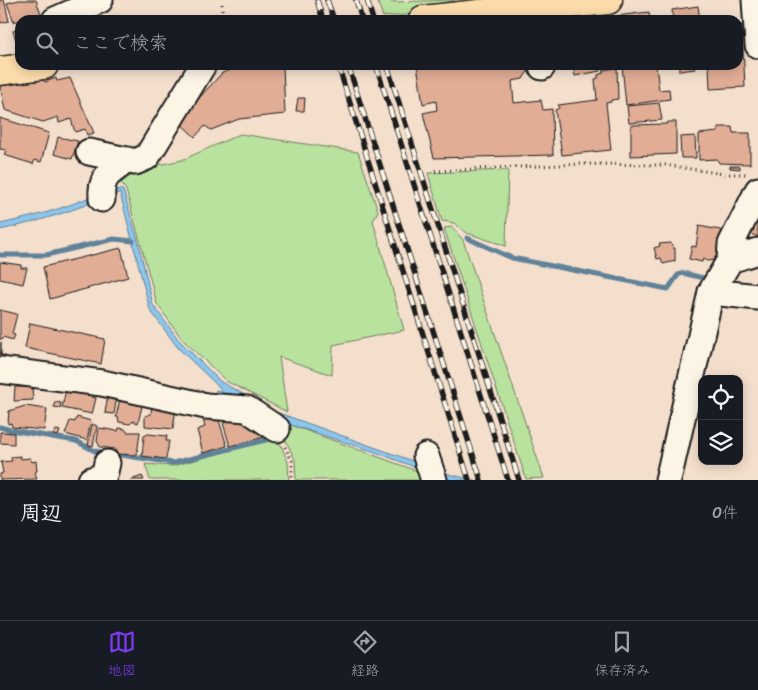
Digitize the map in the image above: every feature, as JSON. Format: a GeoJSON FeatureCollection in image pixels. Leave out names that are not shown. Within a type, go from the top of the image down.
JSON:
{"type":"FeatureCollection","features":[{"type":"Feature","properties":{"kind":"main road"},"geometry":{"type":"LineString","coordinates":[[514,15],[534,14],[608,0]]}},
{"type":"Feature","properties":{"kind":"main road"},"geometry":{"type":"LineString","coordinates":[[0,71],[15,69]]}},
{"type":"Feature","properties":{"kind":"street"},"geometry":{"type":"LineString","coordinates":[[56,15],[57,0]]}},
{"type":"Feature","properties":{"kind":"street"},"geometry":{"type":"LineString","coordinates":[[66,15],[100,0]]}},
{"type":"Feature","properties":{"kind":"street"},"geometry":{"type":"LineString","coordinates":[[755,0],[758,45]]}},
{"type":"Feature","properties":{"kind":"street"},"geometry":{"type":"LineString","coordinates":[[89,152],[135,162],[147,157],[200,70]]}},
{"type":"Feature","properties":{"kind":"street"},"geometry":{"type":"LineString","coordinates":[[102,199],[101,187],[106,176],[127,160]]}},
{"type":"Feature","properties":{"kind":"street"},"geometry":{"type":"LineString","coordinates":[[668,480],[711,292],[730,260],[731,244],[754,182]]}},
{"type":"Feature","properties":{"kind":"street"},"geometry":{"type":"LineString","coordinates":[[730,260],[758,251]]}},
{"type":"Feature","properties":{"kind":"street"},"geometry":{"type":"LineString","coordinates":[[711,292],[758,297]]}},
{"type":"Feature","properties":{"kind":"street"},"geometry":{"type":"LineString","coordinates":[[0,370],[102,383],[206,406],[247,408],[277,429]]}},
{"type":"Feature","properties":{"kind":"street"},"geometry":{"type":"LineString","coordinates":[[426,456],[434,480]]}},
{"type":"Feature","properties":{"kind":"path"},"geometry":{"type":"LineString","coordinates":[[222,0],[222,15]]}},
{"type":"Feature","properties":{"kind":"path"},"geometry":{"type":"LineString","coordinates":[[435,171],[580,164],[665,165],[724,174],[754,182]]}},
{"type":"Feature","properties":{"kind":"path"},"geometry":{"type":"LineString","coordinates":[[277,429],[292,461],[292,480]]}},
{"type":"Feature","properties":{"kind":"green space"},"geometry":{"type":"Polygon","coordinates":[[[377,0],[390,0],[391,2],[454,0],[456,11],[407,15],[382,15],[377,0]]]}},
{"type":"Feature","properties":{"kind":"green space"},"geometry":{"type":"Polygon","coordinates":[[[240,134],[358,152],[378,211],[373,221],[404,330],[333,345],[332,375],[279,357],[287,412],[226,381],[182,339],[157,304],[126,190],[121,183],[140,169],[182,160],[240,134]]]}},
{"type":"Feature","properties":{"kind":"green space"},"geometry":{"type":"Polygon","coordinates":[[[508,170],[506,246],[467,233],[454,223],[442,221],[428,173],[508,170]]]}},
{"type":"Feature","properties":{"kind":"green space"},"geometry":{"type":"Polygon","coordinates":[[[452,227],[463,240],[544,478],[526,479],[444,228],[452,227]]]}},
{"type":"Feature","properties":{"kind":"green space"},"geometry":{"type":"Polygon","coordinates":[[[269,417],[428,475],[429,480],[296,480],[295,460],[280,428],[269,417]]]}},
{"type":"Feature","properties":{"kind":"green space"},"geometry":{"type":"Polygon","coordinates":[[[278,438],[288,462],[289,480],[150,480],[145,464],[172,466],[278,438]]]}},
{"type":"Feature","properties":{"kind":"water"},"geometry":{"type":"Polygon","coordinates":[[[108,188],[123,190],[137,237],[153,305],[178,339],[221,382],[276,412],[452,475],[475,480],[453,480],[441,477],[375,452],[214,400],[216,390],[219,391],[221,389],[178,348],[150,310],[120,193],[105,196],[83,206],[52,216],[0,230],[0,224],[56,210],[108,188]]]}},
{"type":"Feature","properties":{"kind":"building"},"geometry":{"type":"Polygon","coordinates":[[[0,0],[4,0],[9,21],[0,23],[0,0]]]}},
{"type":"Feature","properties":{"kind":"building"},"geometry":{"type":"Polygon","coordinates":[[[19,0],[36,0],[41,14],[15,15],[14,22],[7,3],[19,0]]]}},
{"type":"Feature","properties":{"kind":"building"},"geometry":{"type":"Polygon","coordinates":[[[698,6],[699,15],[672,15],[672,10],[698,6]]]}},
{"type":"Feature","properties":{"kind":"building"},"geometry":{"type":"Polygon","coordinates":[[[649,12],[649,15],[624,15],[649,12]]]}},
{"type":"Feature","properties":{"kind":"building"},"geometry":{"type":"Polygon","coordinates":[[[743,46],[745,87],[710,89],[709,70],[743,70],[743,46]]]}},
{"type":"Feature","properties":{"kind":"building"},"geometry":{"type":"Polygon","coordinates":[[[231,70],[283,70],[285,114],[239,119],[211,130],[205,126],[195,137],[178,121],[222,73],[231,70]]]}},
{"type":"Feature","properties":{"kind":"building"},"geometry":{"type":"Polygon","coordinates":[[[418,70],[528,70],[523,79],[512,81],[514,103],[541,100],[543,110],[552,109],[553,155],[434,158],[423,113],[437,110],[436,101],[423,104],[418,70]]]}},
{"type":"Feature","properties":{"kind":"building"},"geometry":{"type":"Polygon","coordinates":[[[574,70],[600,71],[575,76],[574,70]]]}},
{"type":"Feature","properties":{"kind":"building"},"geometry":{"type":"Polygon","coordinates":[[[603,70],[617,70],[618,99],[606,103],[611,150],[562,155],[555,110],[559,108],[558,105],[597,100],[595,79],[603,73],[603,70]]]}},
{"type":"Feature","properties":{"kind":"building"},"geometry":{"type":"Polygon","coordinates":[[[622,70],[657,70],[659,90],[669,89],[670,99],[626,105],[622,70]]]}},
{"type":"Feature","properties":{"kind":"building"},"geometry":{"type":"Polygon","coordinates":[[[56,78],[57,81],[70,78],[94,133],[87,135],[85,129],[75,132],[71,119],[59,123],[58,117],[43,122],[5,110],[0,86],[43,80],[45,82],[56,78]]]}},
{"type":"Feature","properties":{"kind":"building"},"geometry":{"type":"Polygon","coordinates":[[[298,98],[305,98],[304,111],[296,111],[298,98]]]}},
{"type":"Feature","properties":{"kind":"building"},"geometry":{"type":"Polygon","coordinates":[[[659,103],[662,120],[629,123],[627,106],[659,103]]]}},
{"type":"Feature","properties":{"kind":"building"},"geometry":{"type":"Polygon","coordinates":[[[0,118],[49,133],[41,162],[35,160],[33,164],[4,155],[6,150],[0,149],[0,118]]]}},
{"type":"Feature","properties":{"kind":"building"},"geometry":{"type":"Polygon","coordinates":[[[668,122],[676,122],[676,154],[631,156],[631,125],[667,124],[668,122]]]}},
{"type":"Feature","properties":{"kind":"building"},"geometry":{"type":"Polygon","coordinates":[[[718,127],[732,127],[733,133],[750,133],[750,164],[719,163],[717,159],[699,160],[699,134],[718,132],[718,127]]]}},
{"type":"Feature","properties":{"kind":"building"},"geometry":{"type":"Polygon","coordinates":[[[695,136],[696,158],[681,158],[680,137],[695,136]]]}},
{"type":"Feature","properties":{"kind":"building"},"geometry":{"type":"Polygon","coordinates":[[[58,137],[78,141],[72,159],[54,154],[58,137]]]}},
{"type":"Feature","properties":{"kind":"building"},"geometry":{"type":"Polygon","coordinates":[[[730,166],[740,166],[740,169],[730,168],[730,166]]]}},
{"type":"Feature","properties":{"kind":"building"},"geometry":{"type":"Polygon","coordinates":[[[758,202],[758,237],[745,231],[758,202]]]}},
{"type":"Feature","properties":{"kind":"building"},"geometry":{"type":"Polygon","coordinates":[[[699,226],[725,231],[716,260],[707,261],[703,259],[702,262],[689,259],[692,246],[696,247],[699,226]]]}},
{"type":"Feature","properties":{"kind":"building"},"geometry":{"type":"Polygon","coordinates":[[[671,243],[673,248],[675,248],[675,261],[663,264],[661,258],[657,259],[654,248],[660,246],[659,244],[671,243]]]}},
{"type":"Feature","properties":{"kind":"building"},"geometry":{"type":"Polygon","coordinates":[[[121,248],[128,277],[50,299],[43,267],[121,248]]]}},
{"type":"Feature","properties":{"kind":"building"},"geometry":{"type":"Polygon","coordinates":[[[0,262],[21,265],[21,268],[27,268],[23,284],[0,279],[0,262]]]}},
{"type":"Feature","properties":{"kind":"building"},"geometry":{"type":"Polygon","coordinates":[[[0,310],[17,314],[12,334],[15,335],[13,340],[3,337],[0,339],[0,310]]]}},
{"type":"Feature","properties":{"kind":"building"},"geometry":{"type":"Polygon","coordinates":[[[30,323],[105,339],[101,364],[25,348],[30,323]]]}},
{"type":"Feature","properties":{"kind":"building"},"geometry":{"type":"Polygon","coordinates":[[[1,342],[1,355],[5,355],[5,364],[0,364],[1,342]]]}},
{"type":"Feature","properties":{"kind":"building"},"geometry":{"type":"Polygon","coordinates":[[[15,387],[32,387],[33,400],[14,401],[15,387]]]}},
{"type":"Feature","properties":{"kind":"building"},"geometry":{"type":"Polygon","coordinates":[[[66,389],[92,392],[92,397],[96,398],[92,414],[62,408],[66,389]]]}},
{"type":"Feature","properties":{"kind":"building"},"geometry":{"type":"Polygon","coordinates":[[[108,394],[117,396],[114,414],[105,413],[108,394]]]}},
{"type":"Feature","properties":{"kind":"building"},"geometry":{"type":"Polygon","coordinates":[[[121,394],[143,402],[138,423],[133,421],[130,424],[119,422],[118,417],[116,417],[121,394]]]}},
{"type":"Feature","properties":{"kind":"building"},"geometry":{"type":"Polygon","coordinates":[[[55,402],[61,403],[60,408],[54,407],[55,402]]]}},
{"type":"Feature","properties":{"kind":"building"},"geometry":{"type":"Polygon","coordinates":[[[152,405],[176,408],[173,429],[145,426],[145,416],[151,414],[152,405]]]}},
{"type":"Feature","properties":{"kind":"building"},"geometry":{"type":"Polygon","coordinates":[[[25,406],[47,409],[44,430],[12,427],[11,423],[8,424],[9,411],[25,406]]]}},
{"type":"Feature","properties":{"kind":"building"},"geometry":{"type":"Polygon","coordinates":[[[216,411],[227,446],[203,453],[197,430],[205,427],[202,416],[216,411]]]}},
{"type":"Feature","properties":{"kind":"building"},"geometry":{"type":"Polygon","coordinates":[[[248,415],[268,436],[230,446],[223,423],[248,415]]]}},
{"type":"Feature","properties":{"kind":"building"},"geometry":{"type":"Polygon","coordinates":[[[77,417],[91,421],[87,440],[65,434],[70,421],[75,422],[77,417]]]}},
{"type":"Feature","properties":{"kind":"building"},"geometry":{"type":"Polygon","coordinates":[[[92,424],[97,426],[93,446],[88,445],[92,424]]]}},
{"type":"Feature","properties":{"kind":"building"},"geometry":{"type":"Polygon","coordinates":[[[99,428],[118,431],[119,428],[125,429],[127,432],[140,432],[137,455],[117,454],[115,449],[100,447],[97,441],[99,428]]]}},
{"type":"Feature","properties":{"kind":"building"},"geometry":{"type":"Polygon","coordinates":[[[56,430],[60,431],[58,436],[53,435],[56,430]]]}},
{"type":"Feature","properties":{"kind":"building"},"geometry":{"type":"Polygon","coordinates":[[[0,432],[14,433],[14,444],[0,443],[0,432]]]}},
{"type":"Feature","properties":{"kind":"building"},"geometry":{"type":"Polygon","coordinates":[[[148,434],[167,436],[166,441],[169,441],[166,459],[142,456],[144,436],[148,434]]]}},
{"type":"Feature","properties":{"kind":"building"},"geometry":{"type":"Polygon","coordinates":[[[20,456],[21,459],[30,458],[32,462],[36,461],[37,471],[35,472],[37,479],[0,480],[0,474],[3,473],[1,462],[12,461],[11,457],[20,456]]]}},
{"type":"Feature","properties":{"kind":"building"},"geometry":{"type":"Polygon","coordinates":[[[142,476],[144,480],[131,480],[142,476]]]}},
{"type":"Feature","properties":{"kind":"waterway"},"geometry":{"type":"LineString","coordinates":[[467,238],[512,258],[668,289],[678,275],[683,273],[711,280]]}},
{"type":"Feature","properties":{"kind":"waterway"},"geometry":{"type":"LineString","coordinates":[[0,255],[46,255],[114,239],[133,241]]}},
{"type":"Feature","properties":{"kind":"waterway"},"geometry":{"type":"LineString","coordinates":[[0,427],[76,441],[95,451],[173,463],[274,438]]}},
{"type":"Feature","properties":{"kind":"railway"},"geometry":{"type":"LineString","coordinates":[[317,0],[322,15]]}},
{"type":"Feature","properties":{"kind":"railway"},"geometry":{"type":"LineString","coordinates":[[327,0],[332,15]]}},
{"type":"Feature","properties":{"kind":"railway"},"geometry":{"type":"LineString","coordinates":[[356,0],[360,15]]}},
{"type":"Feature","properties":{"kind":"railway"},"geometry":{"type":"LineString","coordinates":[[367,0],[372,15]]}},
{"type":"Feature","properties":{"kind":"railway"},"geometry":{"type":"LineString","coordinates":[[340,70],[469,480]]}},
{"type":"Feature","properties":{"kind":"railway"},"geometry":{"type":"LineString","coordinates":[[350,70],[481,480]]}},
{"type":"Feature","properties":{"kind":"railway"},"geometry":{"type":"LineString","coordinates":[[378,70],[508,480]]}},
{"type":"Feature","properties":{"kind":"railway"},"geometry":{"type":"LineString","coordinates":[[389,70],[519,480]]}}]}
